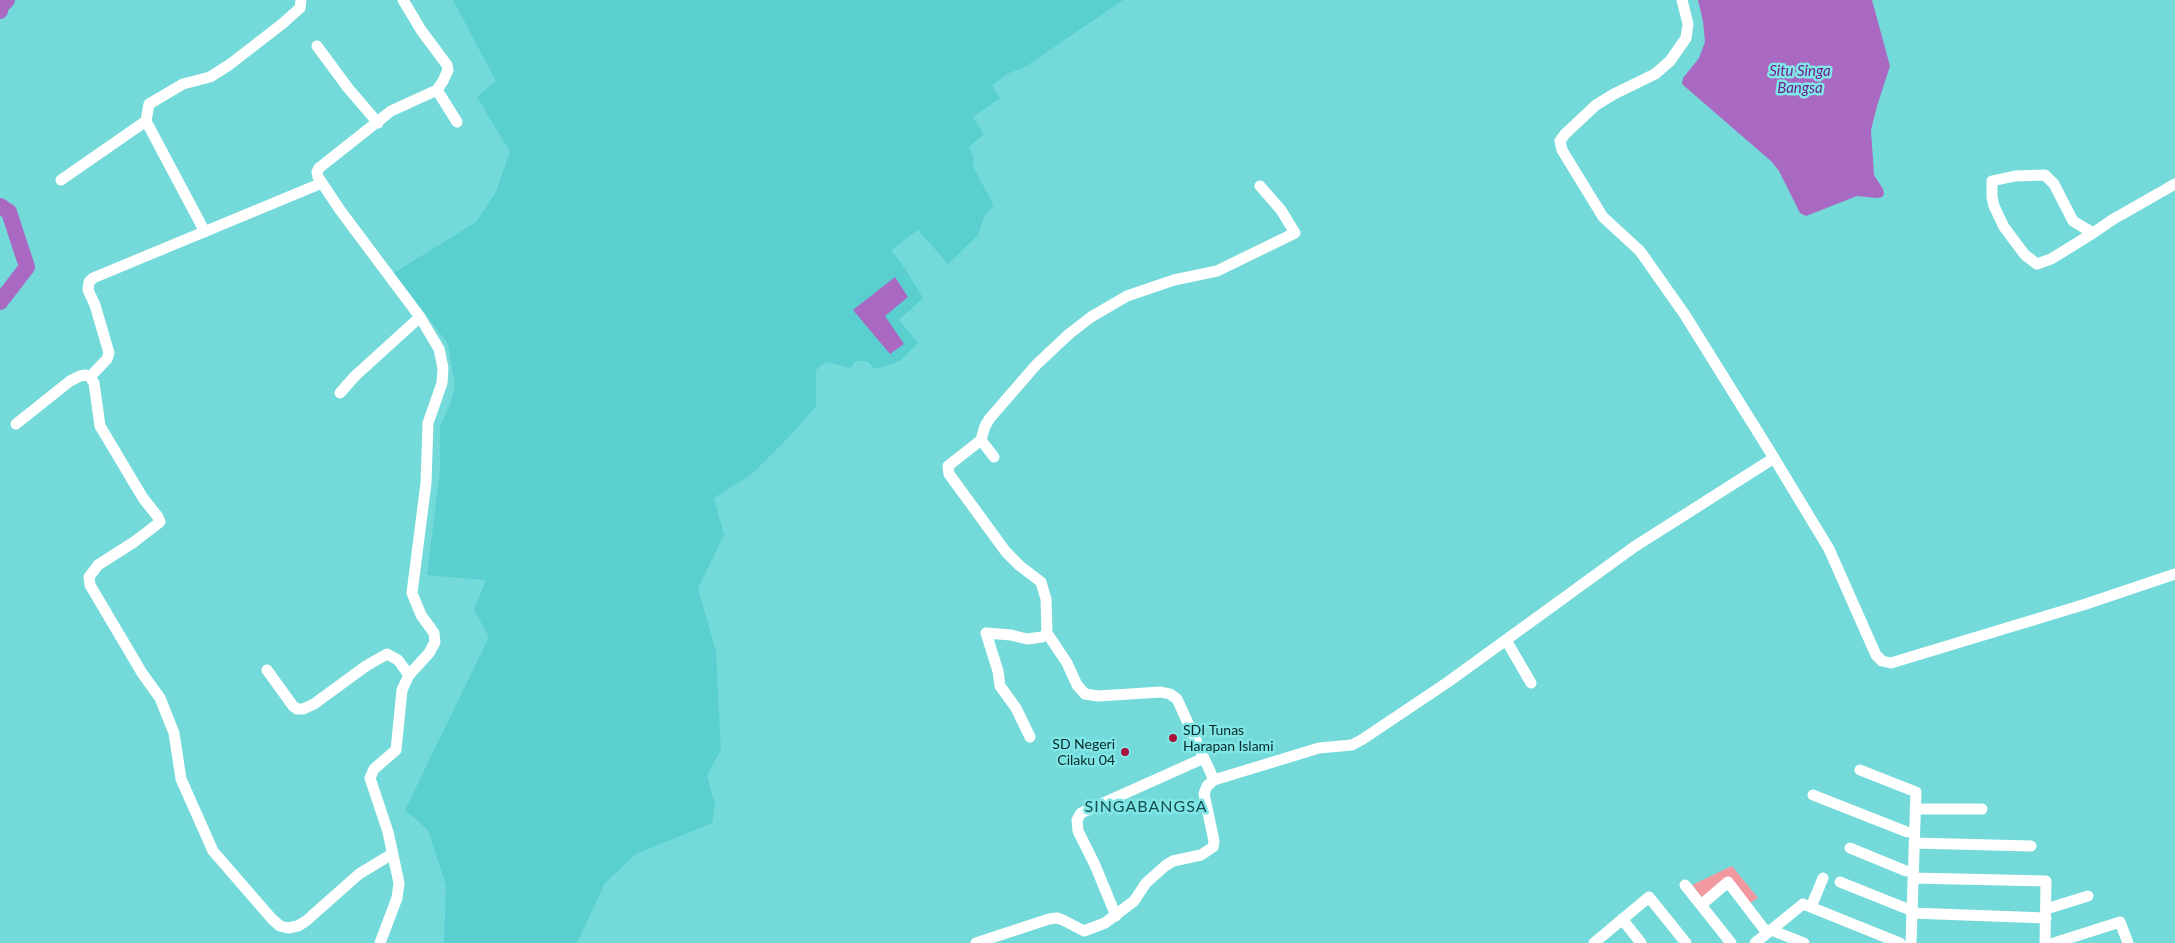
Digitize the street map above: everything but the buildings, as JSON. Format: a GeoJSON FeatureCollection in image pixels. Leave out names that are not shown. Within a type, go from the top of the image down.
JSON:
{"type":"FeatureCollection","features":[{"type":"Feature","properties":{"kind":"street"},"geometry":{"type":"LineString","coordinates":[[205,232],[146,121],[148,108],[152,102],[183,84],[210,77],[229,65],[300,8],[301,0]]}},
{"type":"Feature","properties":{"kind":"street"},"geometry":{"type":"LineString","coordinates":[[380,943],[397,898],[398,883],[388,832],[370,778],[374,769],[396,750],[400,697],[409,676],[429,653],[435,642],[434,633],[421,615],[412,593],[426,483],[428,423],[443,376],[438,350],[420,317],[369,250],[318,177],[319,168],[391,111],[437,90],[448,70],[403,0]]}},
{"type":"Feature","properties":{"kind":"street"},"geometry":{"type":"LineString","coordinates":[[1682,0],[1688,24],[1686,38],[1670,61],[1655,74],[1596,105],[1560,141],[1562,150],[1603,217],[1640,251],[1685,315],[1774,458],[1829,549],[1876,655],[1882,661],[1891,663],[1910,658],[2175,574]]}},
{"type":"Feature","properties":{"kind":"street"},"geometry":{"type":"LineString","coordinates":[[317,46],[348,88],[378,123]]}},
{"type":"Feature","properties":{"kind":"street"},"geometry":{"type":"LineString","coordinates":[[437,90],[457,122]]}},
{"type":"Feature","properties":{"kind":"street"},"geometry":{"type":"LineString","coordinates":[[61,180],[146,121]]}},
{"type":"Feature","properties":{"kind":"street"},"geometry":{"type":"LineString","coordinates":[[2093,232],[2073,221],[2054,184],[2045,175],[2015,176],[1992,181],[1993,202],[2004,227],[2025,255],[2033,262],[2042,264],[2175,184]]}},
{"type":"Feature","properties":{"kind":"street"},"geometry":{"type":"LineString","coordinates":[[90,377],[106,359],[108,353],[95,305],[88,290],[89,282],[98,275],[322,183]]}},
{"type":"Feature","properties":{"kind":"street"},"geometry":{"type":"LineString","coordinates":[[1214,780],[1177,699],[1170,694],[1161,692],[1098,696],[1085,694],[1077,685],[1068,664],[1047,633],[1046,599],[1041,582],[1020,566],[1006,552],[948,471],[948,466],[981,440],[985,426],[990,418],[1036,365],[1090,317],[1127,296],[1174,280],[1217,271],[1295,233],[1281,210],[1260,186]]}},
{"type":"Feature","properties":{"kind":"street"},"geometry":{"type":"LineString","coordinates":[[340,393],[355,376],[420,317]]}},
{"type":"Feature","properties":{"kind":"street"},"geometry":{"type":"LineString","coordinates":[[16,424],[70,381],[86,375],[94,383],[100,426],[143,498],[158,516],[160,522],[134,542],[98,565],[89,576],[90,585],[142,673],[160,698],[174,732],[181,780],[213,851],[272,919],[280,926],[288,928],[298,926],[359,874],[392,854]]}},
{"type":"Feature","properties":{"kind":"street"},"geometry":{"type":"LineString","coordinates":[[981,440],[994,457]]}},
{"type":"Feature","properties":{"kind":"street"},"geometry":{"type":"LineString","coordinates":[[976,943],[1049,918],[1063,920],[1084,931],[1105,923],[1134,902],[1146,883],[1165,866],[1173,861],[1201,855],[1213,847],[1214,840],[1204,794],[1207,786],[1214,780],[1320,748],[1352,744],[1448,682],[1634,547],[1774,458]]}},
{"type":"Feature","properties":{"kind":"street"},"geometry":{"type":"LineString","coordinates":[[1030,737],[1016,708],[1000,686],[998,670],[986,633],[1011,634],[1026,640],[1042,637],[1047,633]]}},
{"type":"Feature","properties":{"kind":"street"},"geometry":{"type":"LineString","coordinates":[[1506,640],[1531,683]]}},
{"type":"Feature","properties":{"kind":"street"},"geometry":{"type":"LineString","coordinates":[[267,670],[297,709],[303,709],[314,704],[366,666],[386,654],[398,660],[409,676]]}},
{"type":"Feature","properties":{"kind":"street"},"geometry":{"type":"LineString","coordinates":[[1116,916],[1095,865],[1078,831],[1077,820],[1081,814],[1204,758]]}},
{"type":"Feature","properties":{"kind":"street"},"geometry":{"type":"LineString","coordinates":[[1860,770],[1916,792],[1914,843],[1909,871]]}},
{"type":"Feature","properties":{"kind":"street"},"geometry":{"type":"LineString","coordinates":[[1908,789],[1908,911],[1911,943]]}},
{"type":"Feature","properties":{"kind":"street"},"geometry":{"type":"LineString","coordinates":[[1813,795],[1907,832]]}},
{"type":"Feature","properties":{"kind":"street"},"geometry":{"type":"LineString","coordinates":[[1915,809],[1982,809]]}},
{"type":"Feature","properties":{"kind":"street"},"geometry":{"type":"LineString","coordinates":[[1914,843],[2031,846]]}},
{"type":"Feature","properties":{"kind":"street"},"geometry":{"type":"LineString","coordinates":[[1850,848],[1909,871],[2046,881],[2045,943]]}},
{"type":"Feature","properties":{"kind":"street"},"geometry":{"type":"LineString","coordinates":[[1810,907],[1823,878]]}},
{"type":"Feature","properties":{"kind":"street"},"geometry":{"type":"LineString","coordinates":[[1701,905],[1728,882],[1769,931],[1804,943]]}},
{"type":"Feature","properties":{"kind":"street"},"geometry":{"type":"LineString","coordinates":[[1840,882],[1908,911],[2046,914],[2088,896]]}},
{"type":"Feature","properties":{"kind":"street"},"geometry":{"type":"LineString","coordinates":[[1684,884],[1731,943]]}},
{"type":"Feature","properties":{"kind":"street"},"geometry":{"type":"LineString","coordinates":[[1594,943],[1649,897],[1686,943]]}},
{"type":"Feature","properties":{"kind":"street"},"geometry":{"type":"LineString","coordinates":[[1755,943],[1803,904],[1902,943],[1908,911]]}},
{"type":"Feature","properties":{"kind":"street"},"geometry":{"type":"LineString","coordinates":[[1622,919],[1641,943]]}},
{"type":"Feature","properties":{"kind":"street"},"geometry":{"type":"LineString","coordinates":[[2054,943],[2120,922],[2128,943]]}},
{"type":"Feature","properties":{"kind":"shaded area"},"geometry":{"type":"Polygon","coordinates":[[[453,0],[1123,0],[1025,67],[1009,73],[992,85],[1000,98],[973,117],[984,134],[969,147],[973,156],[974,168],[994,206],[985,214],[978,235],[948,264],[918,230],[891,250],[923,298],[899,320],[918,343],[900,361],[875,369],[867,361],[856,361],[851,368],[826,362],[816,370],[816,406],[789,437],[752,474],[714,498],[724,535],[698,588],[716,652],[721,750],[707,775],[715,806],[712,823],[636,854],[605,883],[577,943],[444,943],[446,885],[428,830],[405,810],[489,637],[474,610],[486,580],[427,575],[440,470],[440,427],[452,399],[455,386],[448,344],[394,273],[476,222],[495,194],[510,152],[477,97],[496,81],[453,0]]]}},
{"type":"Feature","properties":{"kind":"shaded area"},"geometry":{"type":"Polygon","coordinates":[[[1732,866],[1758,898],[1750,903],[1730,877],[1703,899],[1692,885],[1732,866]]]}},
{"type":"Feature","properties":{"kind":"water","name":"Situ Singa Bangsa"},"geometry":{"type":"Polygon","coordinates":[[[1698,0],[1872,0],[1890,66],[1871,130],[1874,175],[1883,189],[1884,194],[1882,197],[1857,196],[1806,216],[1800,213],[1779,171],[1772,162],[1682,84],[1683,78],[1699,58],[1705,42],[1698,0]]]}},
{"type":"Feature","properties":{"kind":"water"},"geometry":{"type":"Polygon","coordinates":[[[895,277],[908,297],[885,316],[904,344],[890,354],[853,310],[895,277]]]}},
{"type":"Feature","properties":{"kind":"waterway"},"geometry":{"type":"LineString","coordinates":[[0,11],[1,6],[7,0]]}},
{"type":"Feature","properties":{"kind":"waterway"},"geometry":{"type":"LineString","coordinates":[[0,206],[9,212],[27,267],[0,302]]}},
{"type":"Feature","properties":{"kind":"place","name":"SDI Tunas Harapan Islami"},"geometry":{"type":"Point","coordinates":[1173,738]}},
{"type":"Feature","properties":{"kind":"place","name":"SD Negeri Cilaku 04"},"geometry":{"type":"Point","coordinates":[1125,752]}},
{"type":"Feature","properties":{"kind":"district","name":"SINGABANGSA"},"geometry":{"type":"Point","coordinates":[1146,807]}}]}
